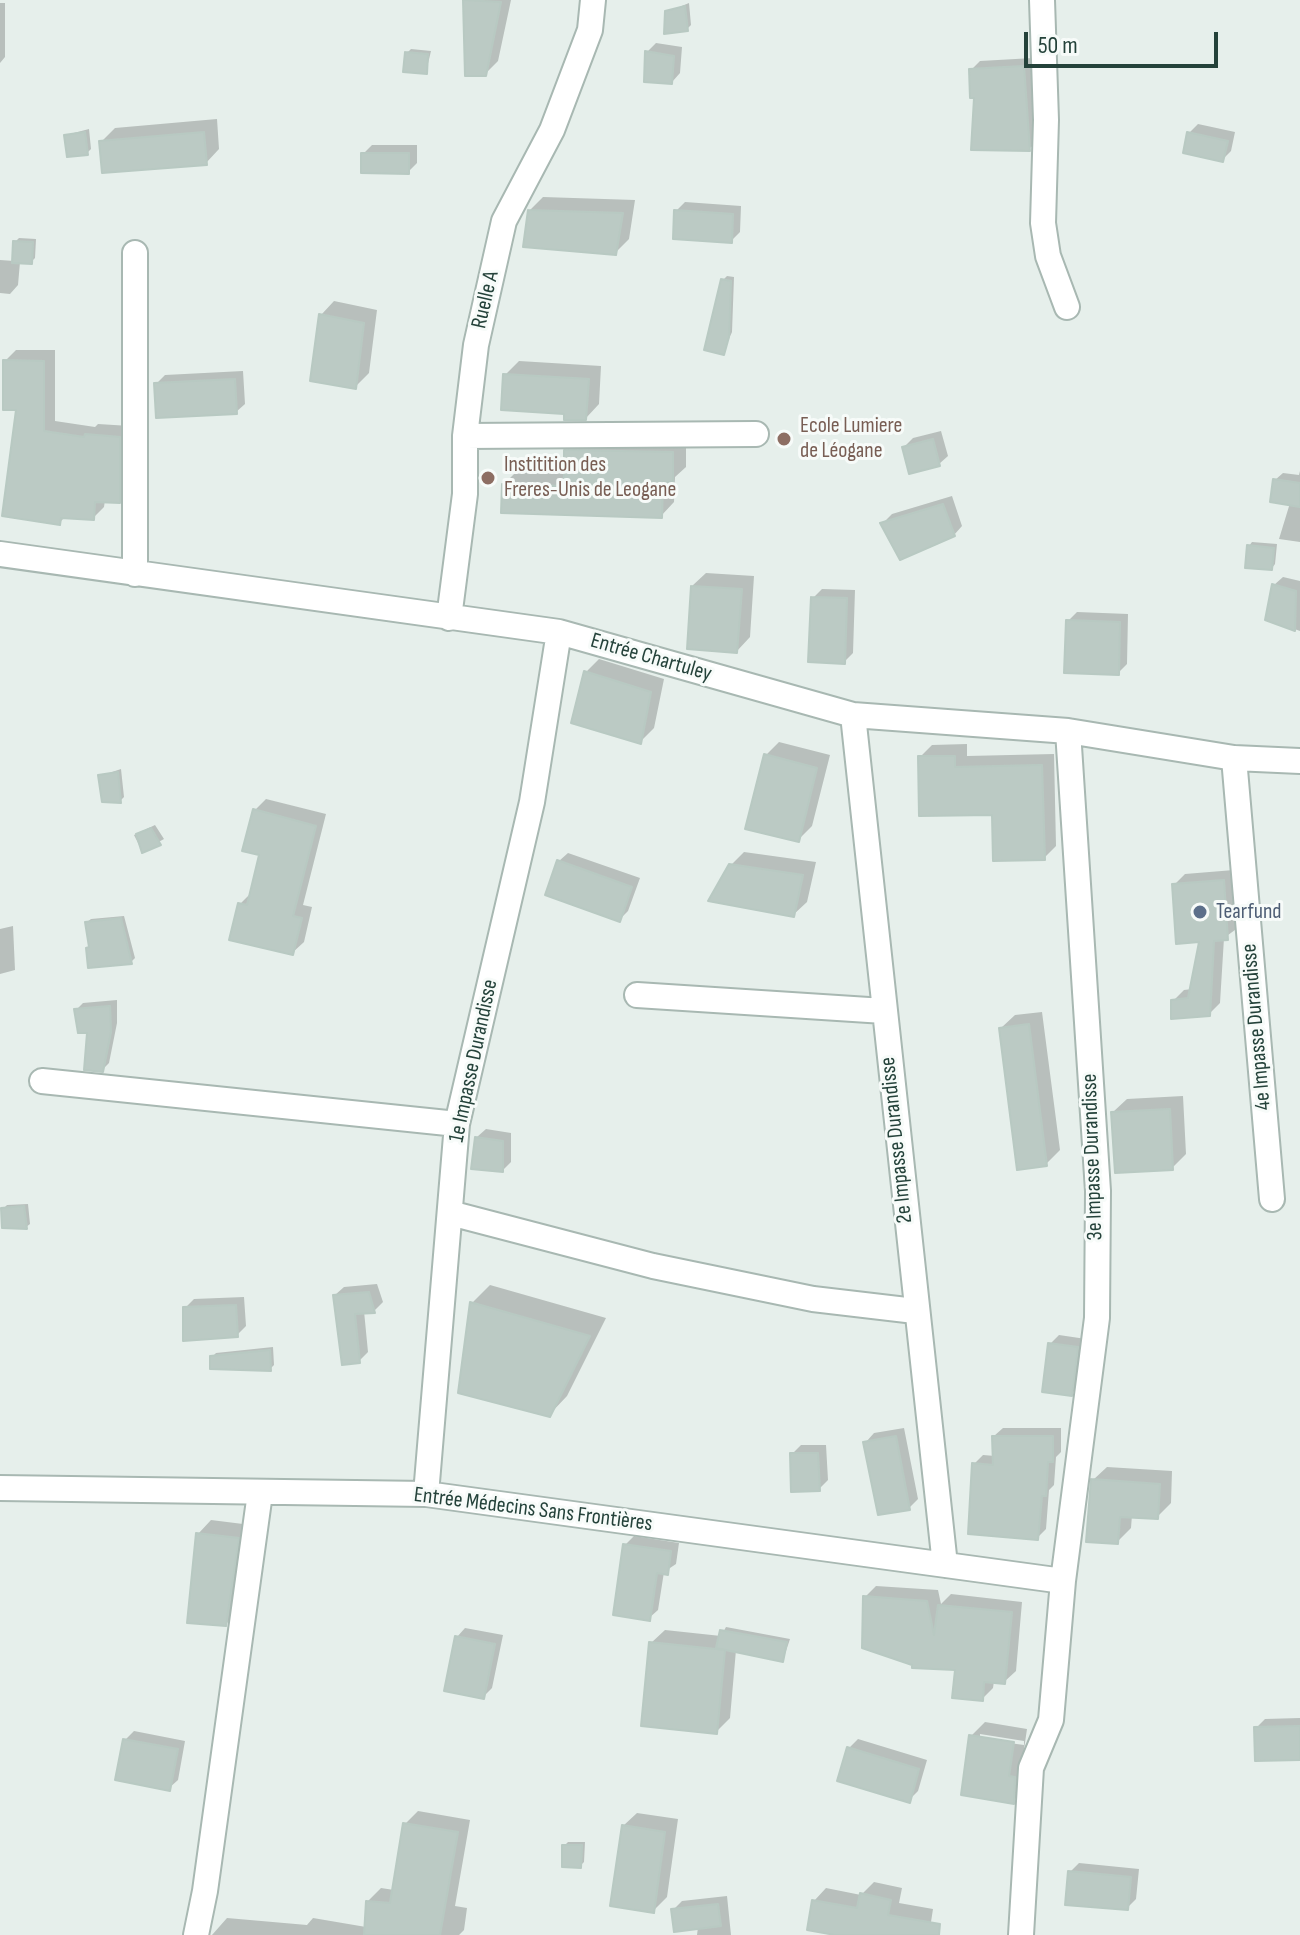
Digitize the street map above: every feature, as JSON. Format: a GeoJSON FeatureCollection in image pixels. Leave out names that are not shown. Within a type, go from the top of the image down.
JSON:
{"type":"FeatureCollection","features":[{"type":"Feature","properties":{"kind":"street","name":"Ruelle A"},"geometry":{"type":"LineString","coordinates":[[449,618],[465,494],[465,436],[476,345],[504,221],[552,130],[590,30],[593,0]]}},
{"type":"Feature","properties":{"kind":"street"},"geometry":{"type":"LineString","coordinates":[[1042,0],[1046,120],[1043,223],[1048,256],[1067,307]]}},
{"type":"Feature","properties":{"kind":"street"},"geometry":{"type":"LineString","coordinates":[[135,253],[135,574]]}},
{"type":"Feature","properties":{"kind":"street"},"geometry":{"type":"LineString","coordinates":[[465,436],[756,434]]}},
{"type":"Feature","properties":{"kind":"street","name":"Entrée Chartuley"},"geometry":{"type":"LineString","coordinates":[[0,554],[559,632],[853,715],[1068,731],[1234,758],[1300,761]]}},
{"type":"Feature","properties":{"kind":"street","name":"1e Impasse Durandisse"},"geometry":{"type":"LineString","coordinates":[[426,1494],[457,1124],[532,802],[559,632]]}},
{"type":"Feature","properties":{"kind":"street","name":"2e Impasse Durandisse"},"geometry":{"type":"LineString","coordinates":[[853,715],[915,1311],[945,1565]]}},
{"type":"Feature","properties":{"kind":"street","name":"3e Impasse Durandisse"},"geometry":{"type":"LineString","coordinates":[[1021,1935],[1031,1768],[1051,1720],[1063,1581],[1097,1318],[1098,1191],[1068,731]]}},
{"type":"Feature","properties":{"kind":"street","name":"4e Impasse Durandisse"},"geometry":{"type":"LineString","coordinates":[[1234,758],[1272,1199]]}},
{"type":"Feature","properties":{"kind":"street"},"geometry":{"type":"LineString","coordinates":[[637,995],[884,1011]]}},
{"type":"Feature","properties":{"kind":"street"},"geometry":{"type":"LineString","coordinates":[[42,1081],[457,1124]]}},
{"type":"Feature","properties":{"kind":"street"},"geometry":{"type":"LineString","coordinates":[[450,1213],[653,1266],[813,1299],[915,1311]]}},
{"type":"Feature","properties":{"kind":"street","name":"Entrée Médecins Sans Frontières"},"geometry":{"type":"LineString","coordinates":[[0,1488],[426,1494],[1063,1581]]}},
{"type":"Feature","properties":{"kind":"street"},"geometry":{"type":"LineString","coordinates":[[196,1935],[205,1891],[260,1493]]}},
{"type":"Feature","properties":{"kind":"building"},"geometry":{"type":"Polygon","coordinates":[[[463,0],[501,2],[486,76],[465,76],[463,0]]]}},
{"type":"Feature","properties":{"kind":"building"},"geometry":{"type":"Polygon","coordinates":[[[685,6],[688,31],[664,34],[665,11],[685,6]]]}},
{"type":"Feature","properties":{"kind":"building"},"geometry":{"type":"Polygon","coordinates":[[[645,51],[674,56],[672,84],[644,82],[645,51]]]}},
{"type":"Feature","properties":{"kind":"building"},"geometry":{"type":"Polygon","coordinates":[[[405,52],[428,54],[427,74],[403,72],[405,52]]]}},
{"type":"Feature","properties":{"kind":"building"},"geometry":{"type":"Polygon","coordinates":[[[1024,66],[1030,151],[971,150],[974,98],[970,98],[969,69],[1024,66]]]}},
{"type":"Feature","properties":{"kind":"building"},"geometry":{"type":"Polygon","coordinates":[[[85,132],[88,155],[67,157],[64,135],[85,132]]]}},
{"type":"Feature","properties":{"kind":"building"},"geometry":{"type":"Polygon","coordinates":[[[204,132],[207,165],[102,173],[99,141],[204,132]]]}},
{"type":"Feature","properties":{"kind":"building"},"geometry":{"type":"Polygon","coordinates":[[[1187,132],[1228,141],[1223,162],[1183,153],[1187,132]]]}},
{"type":"Feature","properties":{"kind":"building"},"geometry":{"type":"Polygon","coordinates":[[[361,153],[409,153],[409,174],[361,173],[361,153]]]}},
{"type":"Feature","properties":{"kind":"building"},"geometry":{"type":"Polygon","coordinates":[[[528,210],[623,213],[616,255],[523,247],[528,210]]]}},
{"type":"Feature","properties":{"kind":"building"},"geometry":{"type":"Polygon","coordinates":[[[674,210],[733,214],[732,243],[673,239],[674,210]]]}},
{"type":"Feature","properties":{"kind":"building"},"geometry":{"type":"Polygon","coordinates":[[[13,241],[33,242],[32,264],[12,263],[13,241]]]}},
{"type":"Feature","properties":{"kind":"building"},"geometry":{"type":"Polygon","coordinates":[[[721,279],[731,281],[729,337],[724,355],[704,350],[721,279]]]}},
{"type":"Feature","properties":{"kind":"building"},"geometry":{"type":"Polygon","coordinates":[[[319,314],[364,323],[356,389],[310,381],[319,314]]]}},
{"type":"Feature","properties":{"kind":"building"},"geometry":{"type":"Polygon","coordinates":[[[3,360],[44,361],[44,431],[84,437],[85,434],[120,437],[120,503],[95,502],[94,520],[61,518],[60,525],[2,516],[16,410],[3,410],[3,360]]]}},
{"type":"Feature","properties":{"kind":"building"},"geometry":{"type":"Polygon","coordinates":[[[503,374],[589,379],[586,420],[564,420],[564,414],[501,410],[503,374]]]}},
{"type":"Feature","properties":{"kind":"building"},"geometry":{"type":"Polygon","coordinates":[[[235,379],[237,414],[156,418],[154,383],[235,379]]]}},
{"type":"Feature","properties":{"kind":"building"},"geometry":{"type":"Polygon","coordinates":[[[933,439],[940,466],[909,474],[902,447],[933,439]]]}},
{"type":"Feature","properties":{"kind":"building"},"geometry":{"type":"Polygon","coordinates":[[[564,450],[673,452],[673,482],[663,482],[662,518],[501,513],[502,484],[564,486],[564,450]]]}},
{"type":"Feature","properties":{"kind":"building"},"geometry":{"type":"Polygon","coordinates":[[[1273,479],[1300,483],[1300,507],[1270,502],[1273,479]]]}},
{"type":"Feature","properties":{"kind":"building"},"geometry":{"type":"Polygon","coordinates":[[[943,504],[955,536],[900,560],[880,523],[943,504]]]}},
{"type":"Feature","properties":{"kind":"building"},"geometry":{"type":"Polygon","coordinates":[[[1247,545],[1274,548],[1272,570],[1245,568],[1247,545]]]}},
{"type":"Feature","properties":{"kind":"building"},"geometry":{"type":"Polygon","coordinates":[[[1272,584],[1296,591],[1295,631],[1265,620],[1272,584]]]}},
{"type":"Feature","properties":{"kind":"building"},"geometry":{"type":"Polygon","coordinates":[[[691,586],[742,589],[737,653],[687,649],[691,586]]]}},
{"type":"Feature","properties":{"kind":"building"},"geometry":{"type":"Polygon","coordinates":[[[811,597],[847,598],[845,664],[808,662],[811,597]]]}},
{"type":"Feature","properties":{"kind":"building"},"geometry":{"type":"Polygon","coordinates":[[[1066,620],[1120,622],[1119,675],[1064,673],[1066,620]]]}},
{"type":"Feature","properties":{"kind":"building"},"geometry":{"type":"Polygon","coordinates":[[[584,671],[651,692],[641,744],[571,723],[584,671]]]}},
{"type":"Feature","properties":{"kind":"building"},"geometry":{"type":"Polygon","coordinates":[[[764,754],[817,768],[799,842],[745,829],[764,754]]]}},
{"type":"Feature","properties":{"kind":"building"},"geometry":{"type":"Polygon","coordinates":[[[918,756],[955,756],[955,767],[1042,765],[1045,860],[993,861],[992,815],[919,816],[918,756]]]}},
{"type":"Feature","properties":{"kind":"building"},"geometry":{"type":"Polygon","coordinates":[[[118,772],[121,803],[102,802],[98,775],[118,772]]]}},
{"type":"Feature","properties":{"kind":"building"},"geometry":{"type":"Polygon","coordinates":[[[253,809],[316,826],[293,916],[302,918],[293,955],[229,940],[238,903],[247,905],[259,855],[242,851],[253,809]]]}},
{"type":"Feature","properties":{"kind":"building"},"geometry":{"type":"Polygon","coordinates":[[[151,828],[161,845],[142,853],[136,834],[151,828]]]}},
{"type":"Feature","properties":{"kind":"building"},"geometry":{"type":"Polygon","coordinates":[[[557,860],[632,887],[620,922],[545,895],[557,860]]]}},
{"type":"Feature","properties":{"kind":"building"},"geometry":{"type":"Polygon","coordinates":[[[729,864],[803,875],[794,917],[708,901],[729,864]]]}},
{"type":"Feature","properties":{"kind":"building","name":"Tearfund"},"geometry":{"type":"Polygon","coordinates":[[[1224,880],[1228,940],[1214,941],[1210,1016],[1171,1019],[1171,1000],[1188,998],[1199,942],[1176,944],[1172,884],[1224,880]]]}},
{"type":"Feature","properties":{"kind":"building"},"geometry":{"type":"Polygon","coordinates":[[[121,918],[132,964],[88,968],[85,922],[121,918]]]}},
{"type":"Feature","properties":{"kind":"building"},"geometry":{"type":"Polygon","coordinates":[[[110,1006],[111,1032],[103,1072],[84,1070],[87,1033],[78,1033],[74,1009],[110,1006]]]}},
{"type":"Feature","properties":{"kind":"building"},"geometry":{"type":"Polygon","coordinates":[[[1029,1024],[1047,1166],[1017,1170],[999,1028],[1029,1024]]]}},
{"type":"Feature","properties":{"kind":"building"},"geometry":{"type":"Polygon","coordinates":[[[1170,1109],[1173,1170],[1115,1173],[1111,1112],[1170,1109]]]}},
{"type":"Feature","properties":{"kind":"building"},"geometry":{"type":"Polygon","coordinates":[[[475,1137],[503,1141],[503,1172],[471,1169],[475,1137]]]}},
{"type":"Feature","properties":{"kind":"building"},"geometry":{"type":"Polygon","coordinates":[[[24,1206],[27,1229],[2,1228],[1,1208],[24,1206]]]}},
{"type":"Feature","properties":{"kind":"building"},"geometry":{"type":"Polygon","coordinates":[[[369,1292],[375,1313],[355,1314],[360,1363],[342,1365],[333,1295],[369,1292]]]}},
{"type":"Feature","properties":{"kind":"building"},"geometry":{"type":"Polygon","coordinates":[[[470,1302],[590,1336],[550,1417],[458,1393],[470,1302]]]}},
{"type":"Feature","properties":{"kind":"building"},"geometry":{"type":"Polygon","coordinates":[[[236,1305],[238,1337],[183,1341],[183,1307],[236,1305]]]}},
{"type":"Feature","properties":{"kind":"building"},"geometry":{"type":"Polygon","coordinates":[[[1048,1343],[1078,1347],[1072,1396],[1042,1392],[1048,1343]]]}},
{"type":"Feature","properties":{"kind":"building"},"geometry":{"type":"Polygon","coordinates":[[[270,1350],[271,1371],[210,1369],[210,1356],[270,1350]]]}},
{"type":"Feature","properties":{"kind":"building"},"geometry":{"type":"Polygon","coordinates":[[[896,1436],[910,1510],[878,1515],[863,1442],[896,1436]]]}},
{"type":"Feature","properties":{"kind":"building"},"geometry":{"type":"Polygon","coordinates":[[[992,1436],[1053,1436],[1053,1462],[1048,1462],[1038,1540],[968,1534],[972,1463],[993,1465],[992,1436]]]}},
{"type":"Feature","properties":{"kind":"building"},"geometry":{"type":"Polygon","coordinates":[[[790,1453],[818,1453],[820,1491],[791,1492],[790,1453]]]}},
{"type":"Feature","properties":{"kind":"building"},"geometry":{"type":"Polygon","coordinates":[[[1091,1479],[1160,1484],[1158,1519],[1120,1517],[1118,1544],[1086,1542],[1091,1479]]]}},
{"type":"Feature","properties":{"kind":"building"},"geometry":{"type":"Polygon","coordinates":[[[196,1533],[239,1538],[226,1626],[187,1623],[196,1533]]]}},
{"type":"Feature","properties":{"kind":"building"},"geometry":{"type":"Polygon","coordinates":[[[623,1544],[671,1551],[668,1575],[657,1573],[650,1621],[613,1615],[623,1544]]]}},
{"type":"Feature","properties":{"kind":"building"},"geometry":{"type":"Polygon","coordinates":[[[863,1596],[927,1601],[934,1635],[938,1605],[1012,1612],[1005,1684],[984,1682],[983,1701],[952,1698],[955,1670],[912,1668],[912,1665],[862,1648],[863,1596]]]}},
{"type":"Feature","properties":{"kind":"building"},"geometry":{"type":"Polygon","coordinates":[[[720,1630],[787,1642],[783,1662],[716,1648],[720,1630]]]}},
{"type":"Feature","properties":{"kind":"building"},"geometry":{"type":"Polygon","coordinates":[[[455,1636],[495,1644],[484,1699],[444,1691],[455,1636]]]}},
{"type":"Feature","properties":{"kind":"building"},"geometry":{"type":"Polygon","coordinates":[[[649,1642],[725,1650],[717,1734],[641,1726],[649,1642]]]}},
{"type":"Feature","properties":{"kind":"building"},"geometry":{"type":"Polygon","coordinates":[[[1300,1726],[1300,1760],[1255,1761],[1254,1727],[1300,1726]]]}},
{"type":"Feature","properties":{"kind":"building"},"geometry":{"type":"Polygon","coordinates":[[[969,1735],[1014,1742],[1009,1776],[1015,1777],[1014,1804],[961,1795],[969,1735]]]}},
{"type":"Feature","properties":{"kind":"building"},"geometry":{"type":"Polygon","coordinates":[[[123,1739],[178,1749],[170,1791],[115,1780],[123,1739]]]}},
{"type":"Feature","properties":{"kind":"building"},"geometry":{"type":"Polygon","coordinates":[[[847,1747],[919,1769],[910,1803],[837,1781],[847,1747]]]}},
{"type":"Feature","properties":{"kind":"building"},"geometry":{"type":"Polygon","coordinates":[[[403,1823],[458,1832],[440,1935],[364,1935],[366,1901],[390,1903],[403,1823]]]}},
{"type":"Feature","properties":{"kind":"building"},"geometry":{"type":"Polygon","coordinates":[[[622,1825],[665,1832],[654,1913],[610,1906],[622,1825]]]}},
{"type":"Feature","properties":{"kind":"building"},"geometry":{"type":"Polygon","coordinates":[[[562,1845],[582,1845],[581,1868],[562,1867],[562,1845]]]}},
{"type":"Feature","properties":{"kind":"building"},"geometry":{"type":"Polygon","coordinates":[[[1068,1871],[1131,1877],[1128,1910],[1065,1905],[1068,1871]]]}},
{"type":"Feature","properties":{"kind":"building"},"geometry":{"type":"Polygon","coordinates":[[[860,1893],[891,1900],[888,1915],[940,1924],[939,1935],[835,1935],[807,1930],[812,1900],[857,1908],[860,1893]]]}},
{"type":"Feature","properties":{"kind":"building"},"geometry":{"type":"Polygon","coordinates":[[[718,1904],[721,1926],[674,1932],[671,1909],[718,1904]]]}},
{"type":"Feature","properties":{"kind":"place","name":"Ecole Lumiere de Léogane"},"geometry":{"type":"Point","coordinates":[784,439]}},
{"type":"Feature","properties":{"kind":"place","name":"Institition des Freres-Unis de Leogane"},"geometry":{"type":"Point","coordinates":[488,478]}},
{"type":"Feature","properties":{"kind":"place","name":"Tearfund"},"geometry":{"type":"Point","coordinates":[1200,912]}}]}
